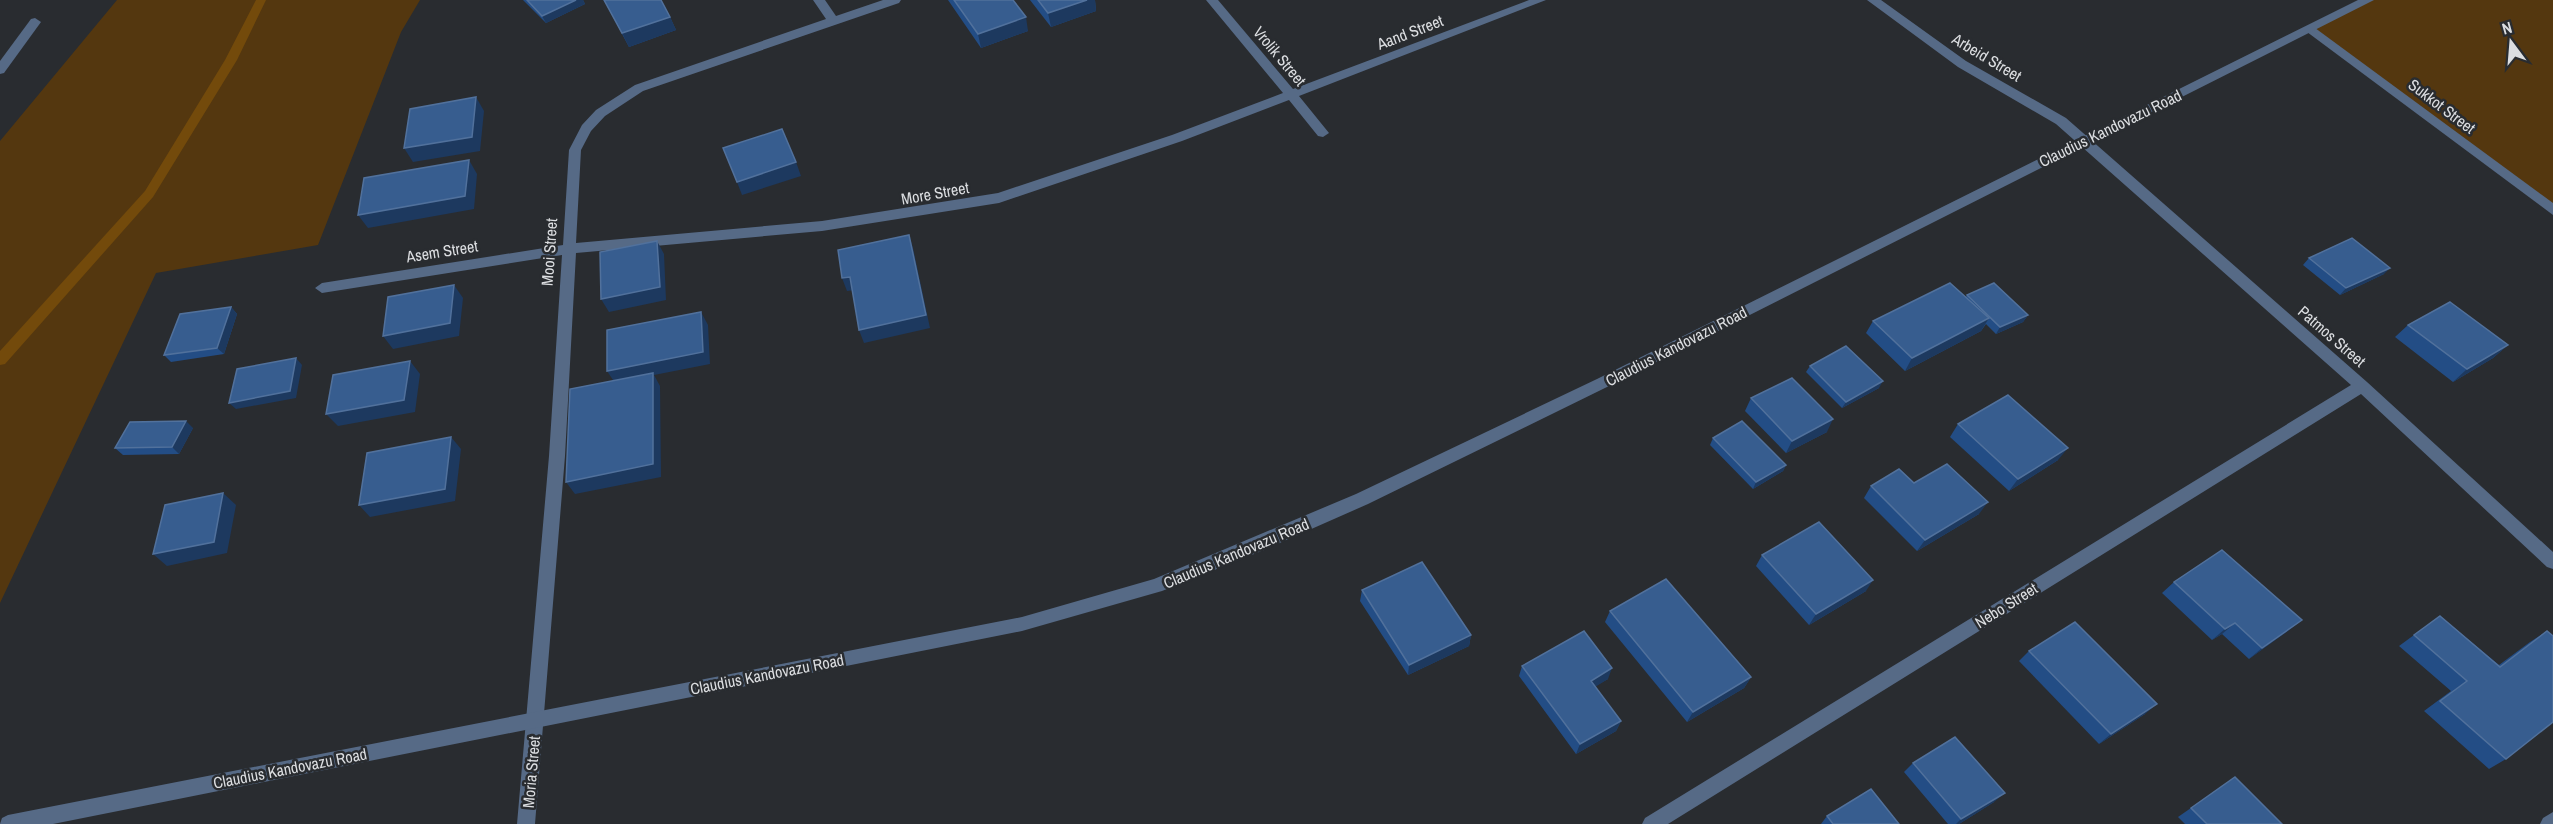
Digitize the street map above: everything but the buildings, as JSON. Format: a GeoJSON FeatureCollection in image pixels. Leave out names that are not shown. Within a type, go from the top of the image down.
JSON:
{"type":"FeatureCollection","features":[{"type":"Feature","properties":{"kind":"street"},"geometry":{"type":"LineString","coordinates":[[819,0],[833,20]]}},
{"type":"Feature","properties":{"kind":"street","name":"Mooi Street"},"geometry":{"type":"LineString","coordinates":[[536,719],[556,456],[567,249],[575,150],[585,128],[608,105],[639,88],[895,0]]}},
{"type":"Feature","properties":{"kind":"street","name":"Vrolik Street"},"geometry":{"type":"LineString","coordinates":[[1212,0],[1323,133]]}},
{"type":"Feature","properties":{"kind":"street","name":"Aand Street"},"geometry":{"type":"LineString","coordinates":[[1291,94],[1540,0]]}},
{"type":"Feature","properties":{"kind":"street","name":"Arbeid Street"},"geometry":{"type":"LineString","coordinates":[[1873,0],[1962,64],[2031,102],[2084,141]]}},
{"type":"Feature","properties":{"kind":"street","name":"Claudius Kandovazu Road"},"geometry":{"type":"LineString","coordinates":[[8,824],[1022,624],[1156,586],[1258,545],[1362,499],[1602,383],[2368,0]]}},
{"type":"Feature","properties":{"kind":"street"},"geometry":{"type":"LineString","coordinates":[[0,70],[35,22]]}},
{"type":"Feature","properties":{"kind":"street","name":"Sukkot Street"},"geometry":{"type":"LineString","coordinates":[[2311,29],[2553,210]]}},
{"type":"Feature","properties":{"kind":"street","name":"More Street"},"geometry":{"type":"LineString","coordinates":[[567,249],[822,226],[999,198],[1166,142],[1291,94]]}},
{"type":"Feature","properties":{"kind":"street","name":"Patmos Street"},"geometry":{"type":"LineString","coordinates":[[2084,141],[2362,386],[2553,562]]}},
{"type":"Feature","properties":{"kind":"street","name":"Asem Street"},"geometry":{"type":"LineString","coordinates":[[322,288],[567,249]]}},
{"type":"Feature","properties":{"kind":"street","name":"Nebo Street"},"geometry":{"type":"LineString","coordinates":[[1651,824],[2362,386]]}},
{"type":"Feature","properties":{"kind":"street","name":"Moria Street"},"geometry":{"type":"LineString","coordinates":[[526,824],[536,719]]}},
{"type":"Feature","properties":{"kind":"street"},"geometry":{"type":"LineString","coordinates":[[2549,824],[2553,821]]}},
{"type":"Feature","properties":{"kind":"shaded area"},"geometry":{"type":"Polygon","coordinates":[[[117,0],[420,0],[401,32],[318,245],[156,273],[0,603],[0,141],[117,0]]]}},
{"type":"Feature","properties":{"kind":"shaded area"},"geometry":{"type":"Polygon","coordinates":[[[2368,0],[2553,0],[2553,210],[2311,29],[2368,0]]]}},
{"type":"Feature","properties":{"kind":"waterway"},"geometry":{"type":"LineString","coordinates":[[0,360],[149,194],[231,60],[261,0]]}}]}
